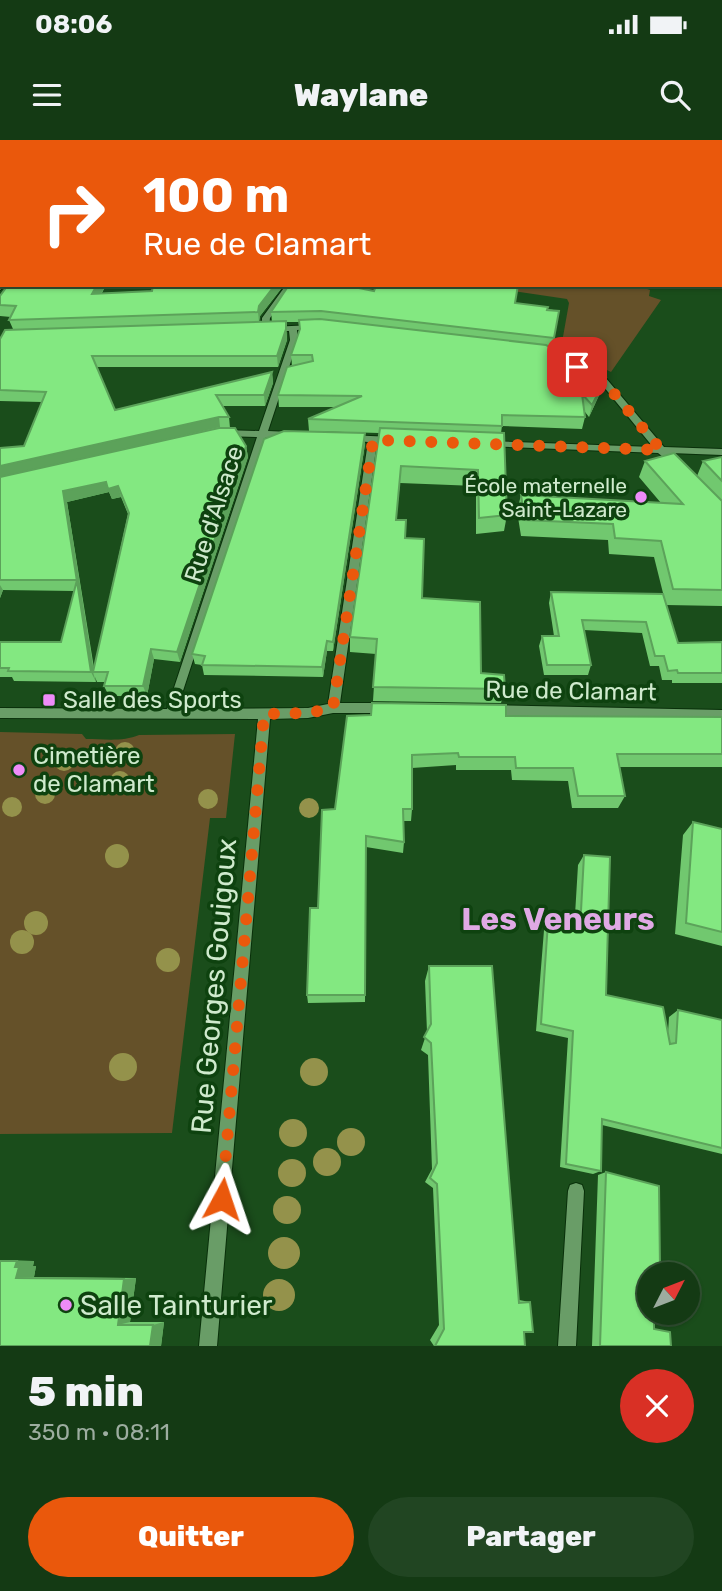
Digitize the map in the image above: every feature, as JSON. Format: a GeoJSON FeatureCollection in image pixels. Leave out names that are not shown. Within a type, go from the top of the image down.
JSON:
{"type":"FeatureCollection","features":[{"type":"Feature","properties":{"kind":"street"},"geometry":{"type":"LineString","coordinates":[[289,287],[266,318],[261,330],[321,326]]}},
{"type":"Feature","properties":{"kind":"street","name":"Rue d'Alsace"},"geometry":{"type":"LineString","coordinates":[[172,713],[174,700],[294,340],[293,328]]}},
{"type":"Feature","properties":{"kind":"street"},"geometry":{"type":"LineString","coordinates":[[556,357],[602,379],[661,450],[681,469]]}},
{"type":"Feature","properties":{"kind":"street"},"geometry":{"type":"LineString","coordinates":[[208,436],[221,433],[299,435]]}},
{"type":"Feature","properties":{"kind":"street"},"geometry":{"type":"LineString","coordinates":[[336,438],[409,441]]}},
{"type":"Feature","properties":{"kind":"street"},"geometry":{"type":"LineString","coordinates":[[333,708],[373,440]]}},
{"type":"Feature","properties":{"kind":"street"},"geometry":{"type":"LineString","coordinates":[[474,444],[722,452]]}},
{"type":"Feature","properties":{"kind":"street"},"geometry":{"type":"LineString","coordinates":[[0,713],[264,714],[308,713],[333,708],[402,709]]}},
{"type":"Feature","properties":{"kind":"street","name":"Rue de Clamart"},"geometry":{"type":"LineString","coordinates":[[471,710],[722,715]]}},
{"type":"Feature","properties":{"kind":"street","name":"Rue Georges Gouigoux"},"geometry":{"type":"LineString","coordinates":[[208,1346],[264,714]]}},
{"type":"Feature","properties":{"kind":"street"},"geometry":{"type":"LineString","coordinates":[[567,1346],[576,1191]]}},
{"type":"Feature","properties":{"kind":"shaded area"},"geometry":{"type":"Polygon","coordinates":[[[486,287],[642,287],[650,290],[649,296],[661,300],[611,372],[561,348],[569,303],[567,299],[486,287]]]}},
{"type":"Feature","properties":{"kind":"shaded area"},"geometry":{"type":"Polygon","coordinates":[[[0,732],[82,734],[86,739],[106,740],[139,735],[235,734],[226,818],[210,818],[172,1133],[0,1134],[0,732]]]}},
{"type":"Feature","properties":{"kind":"building"},"geometry":{"type":"Polygon","coordinates":[[[7,287],[96,287],[92,294],[152,291],[153,287],[273,287],[259,306],[258,312],[9,320],[16,306],[0,305],[0,296],[7,287]]]}},
{"type":"Feature","properties":{"kind":"building"},"geometry":{"type":"Polygon","coordinates":[[[288,287],[354,287],[374,291],[376,287],[518,287],[515,303],[559,311],[554,338],[321,311],[271,312],[288,287]]]}},
{"type":"Feature","properties":{"kind":"building"},"geometry":{"type":"Polygon","coordinates":[[[320,319],[546,345],[552,348],[551,354],[579,367],[579,371],[586,367],[606,378],[592,405],[582,394],[585,417],[502,415],[502,426],[308,419],[362,396],[278,395],[287,367],[313,361],[312,355],[291,355],[300,329],[299,320],[320,319]]]}},
{"type":"Feature","properties":{"kind":"building"},"geometry":{"type":"Polygon","coordinates":[[[286,321],[277,356],[92,356],[115,410],[272,372],[264,395],[216,395],[229,417],[0,466],[0,448],[24,446],[46,392],[0,390],[0,339],[5,330],[286,321]]]}},
{"type":"Feature","properties":{"kind":"building"},"geometry":{"type":"Polygon","coordinates":[[[219,428],[235,428],[246,446],[177,652],[151,649],[143,686],[104,686],[108,672],[93,672],[129,513],[118,486],[108,489],[106,482],[63,491],[77,580],[0,580],[0,477],[219,428]]]}},
{"type":"Feature","properties":{"kind":"building"},"geometry":{"type":"Polygon","coordinates":[[[380,428],[504,433],[507,515],[479,518],[478,470],[401,466],[396,520],[406,520],[405,538],[424,539],[422,598],[480,602],[481,673],[504,675],[505,689],[373,687],[377,639],[350,637],[380,428]]]}},
{"type":"Feature","properties":{"kind":"building"},"geometry":{"type":"Polygon","coordinates":[[[284,431],[365,433],[333,642],[327,641],[322,667],[202,665],[205,656],[192,654],[264,439],[284,431]]]}},
{"type":"Feature","properties":{"kind":"building"},"geometry":{"type":"Polygon","coordinates":[[[674,453],[722,501],[722,590],[673,589],[661,541],[615,538],[613,524],[525,520],[521,495],[683,504],[645,461],[674,453]]]}},
{"type":"Feature","properties":{"kind":"building"},"geometry":{"type":"Polygon","coordinates":[[[722,457],[722,481],[703,461],[722,457]]]}},
{"type":"Feature","properties":{"kind":"building"},"geometry":{"type":"Polygon","coordinates":[[[77,581],[91,672],[8,671],[9,668],[0,668],[0,642],[61,642],[77,581]]]}},
{"type":"Feature","properties":{"kind":"building"},"geometry":{"type":"Polygon","coordinates":[[[551,592],[663,594],[678,643],[722,642],[722,673],[668,671],[664,656],[655,656],[646,622],[582,620],[591,665],[547,665],[542,636],[559,636],[551,592]]]}},
{"type":"Feature","properties":{"kind":"building"},"geometry":{"type":"Polygon","coordinates":[[[372,703],[506,705],[506,716],[722,717],[722,754],[617,754],[625,796],[578,796],[573,768],[516,768],[515,757],[459,757],[458,753],[412,755],[412,809],[403,809],[404,842],[366,836],[365,995],[307,995],[310,908],[318,908],[322,810],[335,809],[347,716],[371,715],[372,703]]]}},
{"type":"Feature","properties":{"kind":"building"},"geometry":{"type":"Polygon","coordinates":[[[693,822],[722,829],[722,932],[686,923],[693,822]]]}},
{"type":"Feature","properties":{"kind":"building"},"geometry":{"type":"Polygon","coordinates":[[[584,855],[610,857],[606,995],[663,1007],[670,1044],[676,1043],[678,1010],[722,1020],[722,1148],[602,1119],[601,1171],[566,1164],[573,1031],[541,1024],[548,922],[565,924],[581,911],[584,855]]]}},
{"type":"Feature","properties":{"kind":"building"},"geometry":{"type":"Polygon","coordinates":[[[429,966],[492,966],[519,1303],[530,1302],[533,1332],[524,1332],[525,1346],[435,1346],[444,1329],[437,1184],[430,1178],[437,1163],[431,1043],[424,1037],[431,1024],[429,966]]]}},
{"type":"Feature","properties":{"kind":"building"},"geometry":{"type":"Polygon","coordinates":[[[606,1172],[659,1186],[660,1262],[637,1262],[637,1325],[654,1325],[654,1329],[670,1332],[671,1346],[600,1346],[606,1172]]]}},
{"type":"Feature","properties":{"kind":"building","name":"Salle Tainturier"},"geometry":{"type":"Polygon","coordinates":[[[0,1261],[17,1261],[15,1267],[19,1267],[16,1278],[124,1279],[118,1325],[153,1325],[150,1346],[0,1346],[0,1261]]]}},
{"type":"Feature","properties":{"kind":"place","name":"École maternelle Saint-Lazare"},"geometry":{"type":"Point","coordinates":[641,497]}},
{"type":"Feature","properties":{"kind":"place","name":"Salle des Sports"},"geometry":{"type":"Point","coordinates":[49,700]}},
{"type":"Feature","properties":{"kind":"place","name":"Cimetière de Clamart"},"geometry":{"type":"Point","coordinates":[19,770]}},
{"type":"Feature","properties":{"kind":"place","name":"Salle Tainturier"},"geometry":{"type":"Point","coordinates":[66,1305]}},
{"type":"Feature","properties":{"kind":"district","name":"Les Veneurs"},"geometry":{"type":"Point","coordinates":[558,919]}},
{"type":"Feature","properties":{"kind":"route"},"geometry":{"type":"LineString","coordinates":[[222,1199],[264,714],[308,713],[333,708],[373,440],[661,450],[602,379],[577,367]]}}]}
